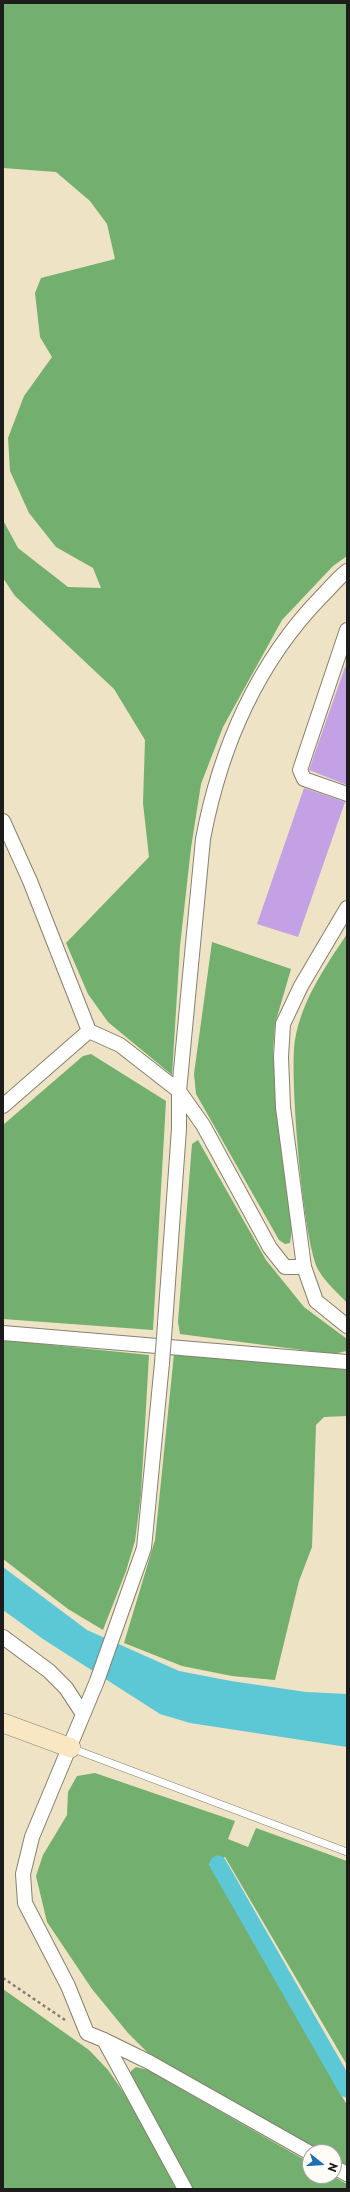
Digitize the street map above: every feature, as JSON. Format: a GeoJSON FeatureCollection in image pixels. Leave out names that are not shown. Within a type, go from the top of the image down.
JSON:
{"type":"FeatureCollection","features":[{"type":"Feature","properties":{"kind":"street"},"geometry":{"type":"LineString","coordinates":[[302,2148],[149,2062],[87,2033],[68,1986],[25,1903],[23,1874],[32,1837],[71,1748],[97,1681],[144,1548],[165,1324],[179,1129],[179,1091],[203,840],[211,799],[220,765],[240,717],[258,682],[285,640],[311,608],[347,571]]}},
{"type":"Feature","properties":{"kind":"street"},"geometry":{"type":"LineString","coordinates":[[347,630],[300,770],[304,779],[347,794]]}},
{"type":"Feature","properties":{"kind":"street"},"geometry":{"type":"LineString","coordinates":[[3,821],[30,881],[89,1031],[120,1045],[179,1091],[203,1125],[270,1248],[285,1268],[304,1267]]}},
{"type":"Feature","properties":{"kind":"street"},"geometry":{"type":"LineString","coordinates":[[347,908],[301,986],[284,1024],[281,1057],[283,1107],[304,1267],[316,1301],[347,1326]]}},
{"type":"Feature","properties":{"kind":"street"},"geometry":{"type":"LineString","coordinates":[[3,1106],[89,1031]]}},
{"type":"Feature","properties":{"kind":"street"},"geometry":{"type":"LineString","coordinates":[[3,1332],[347,1362]]}},
{"type":"Feature","properties":{"kind":"street"},"geometry":{"type":"LineString","coordinates":[[3,1637],[50,1671],[66,1688],[83,1714]]}},
{"type":"Feature","properties":{"kind":"street"},"geometry":{"type":"LineString","coordinates":[[3,1723],[71,1748]]}},
{"type":"Feature","properties":{"kind":"street"},"geometry":{"type":"LineString","coordinates":[[104,2040],[185,2189]]}},
{"type":"Feature","properties":{"kind":"lane"},"geometry":{"type":"LineString","coordinates":[[71,1748],[347,1852]]}},
{"type":"Feature","properties":{"kind":"path"},"geometry":{"type":"LineString","coordinates":[[3,1978],[40,2004],[87,2033]]}},
{"type":"Feature","properties":{"kind":"green space"},"geometry":{"type":"Polygon","coordinates":[[[3,3],[347,3],[347,556],[333,566],[282,620],[223,727],[201,784],[191,848],[180,946],[172,1075],[108,1022],[88,994],[66,943],[149,857],[143,803],[145,740],[114,689],[15,596],[3,578],[3,520],[18,548],[68,587],[101,588],[93,568],[56,547],[29,513],[10,471],[8,438],[24,396],[52,357],[40,337],[35,293],[41,278],[115,259],[107,224],[90,201],[56,172],[3,168],[3,3]]]}},
{"type":"Feature","properties":{"kind":"green space"},"geometry":{"type":"Polygon","coordinates":[[[347,934],[347,1303],[319,1271],[313,1255],[303,1195],[299,1158],[294,1086],[294,1058],[295,1040],[303,1011],[315,984],[347,934]]]}},
{"type":"Feature","properties":{"kind":"green space"},"geometry":{"type":"Polygon","coordinates":[[[212,942],[291,969],[275,1024],[273,1051],[292,1229],[290,1243],[285,1244],[279,1240],[196,1094],[194,1074],[212,942]]]}},
{"type":"Feature","properties":{"kind":"green space"},"geometry":{"type":"Polygon","coordinates":[[[91,1054],[166,1101],[153,1330],[3,1319],[3,1125],[83,1056],[91,1054]]]}},
{"type":"Feature","properties":{"kind":"green space"},"geometry":{"type":"Polygon","coordinates":[[[198,1140],[266,1260],[304,1307],[347,1339],[347,1351],[333,1354],[180,1334],[178,1322],[192,1144],[198,1140]]]}},
{"type":"Feature","properties":{"kind":"green space"},"geometry":{"type":"Polygon","coordinates":[[[3,1340],[149,1355],[141,1494],[135,1541],[126,1571],[103,1630],[68,1609],[3,1559],[3,1340]]]}},
{"type":"Feature","properties":{"kind":"green space"},"geometry":{"type":"Polygon","coordinates":[[[174,1354],[347,1368],[347,1416],[324,1417],[316,1425],[312,1547],[299,1581],[275,1680],[232,1676],[182,1666],[124,1643],[155,1540],[174,1354]]]}},
{"type":"Feature","properties":{"kind":"green space"},"geometry":{"type":"Polygon","coordinates":[[[95,1773],[235,1821],[228,1839],[248,1847],[256,1828],[347,1861],[347,2065],[225,1857],[209,1864],[347,2105],[347,2169],[342,2166],[342,2144],[304,2144],[149,2054],[128,2033],[92,1989],[47,1922],[36,1876],[43,1855],[67,1815],[68,1792],[77,1776],[95,1773]]]}},
{"type":"Feature","properties":{"kind":"green space"},"geometry":{"type":"Polygon","coordinates":[[[3,1989],[89,2050],[108,2070],[131,2103],[178,2189],[3,2189],[3,1989]]]}},
{"type":"Feature","properties":{"kind":"green space"},"geometry":{"type":"Polygon","coordinates":[[[136,2067],[148,2070],[302,2158],[302,2184],[342,2184],[342,2181],[347,2184],[347,2189],[192,2189],[130,2079],[131,2071],[136,2067]]]}},
{"type":"Feature","properties":{"kind":"water"},"geometry":{"type":"Polygon","coordinates":[[[3,1567],[87,1630],[179,1671],[231,1681],[306,1692],[347,1694],[347,1747],[190,1723],[160,1714],[43,1639],[3,1610],[3,1567]]]}},
{"type":"Feature","properties":{"kind":"building"},"geometry":{"type":"Polygon","coordinates":[[[345,667],[347,668],[347,785],[309,770],[345,667]]]}},
{"type":"Feature","properties":{"kind":"building"},"geometry":{"type":"Polygon","coordinates":[[[304,788],[345,802],[298,937],[257,924],[304,788]]]}},
{"type":"Feature","properties":{"kind":"waterway"},"geometry":{"type":"LineString","coordinates":[[218,1864],[347,2089]]}}]}
